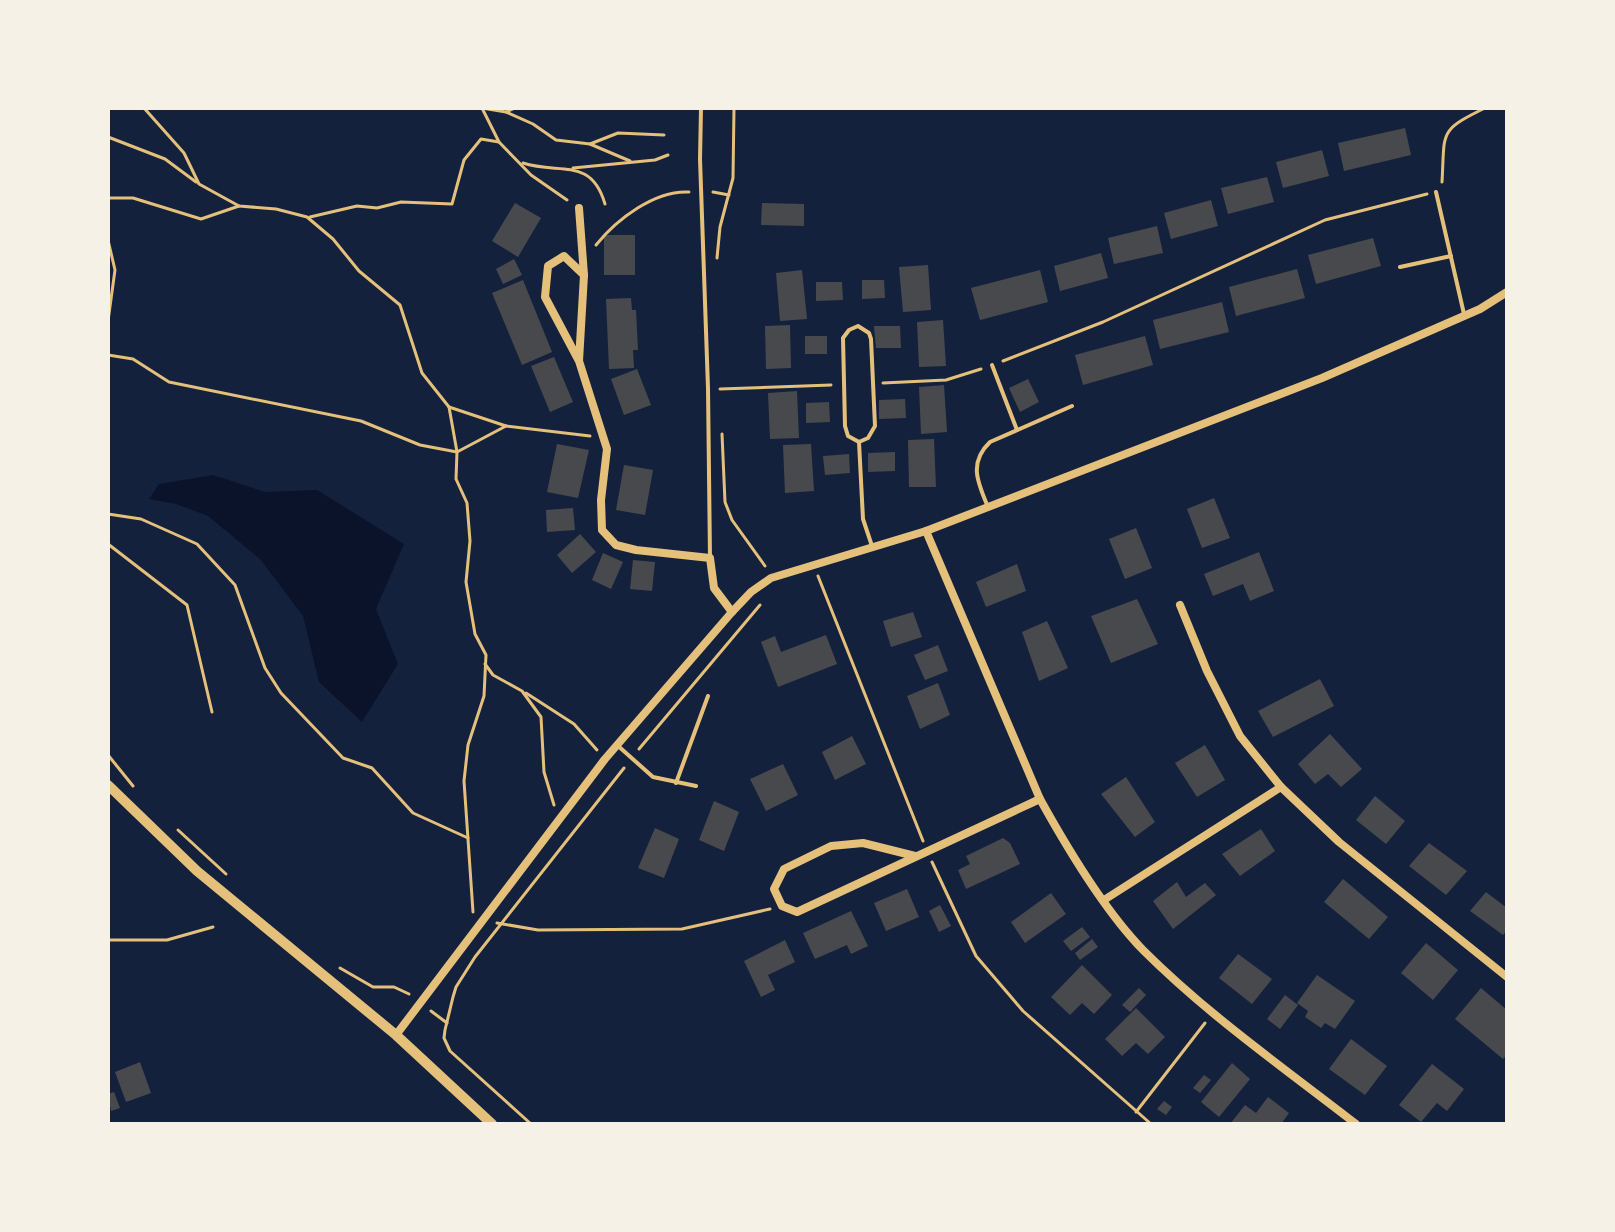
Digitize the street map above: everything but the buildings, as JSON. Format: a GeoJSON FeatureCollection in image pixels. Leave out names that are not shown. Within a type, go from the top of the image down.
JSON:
{"type":"FeatureCollection","features":[{"type":"Feature","properties":{"kind":"street"},"geometry":{"type":"LineString","coordinates":[[579,208],[584,275],[579,361]]}},
{"type":"Feature","properties":{"kind":"street"},"geometry":{"type":"LineString","coordinates":[[584,275],[564,256],[548,266],[545,297],[579,361],[607,449],[601,500],[602,530],[616,545],[710,558],[714,588],[732,612]]}},
{"type":"Feature","properties":{"kind":"street"},"geometry":{"type":"LineString","coordinates":[[396,1035],[605,759],[732,612],[751,592],[771,578],[926,531],[1322,378],[1465,316],[1507,292]]}},
{"type":"Feature","properties":{"kind":"street"},"geometry":{"type":"LineString","coordinates":[[926,531],[1040,799],[1063,840],[1104,900],[1141,948],[1213,1013],[1356,1124]]}},
{"type":"Feature","properties":{"kind":"street"},"geometry":{"type":"LineString","coordinates":[[1180,605],[1207,671],[1240,736],[1281,787],[1339,842],[1507,977]]}},
{"type":"Feature","properties":{"kind":"street"},"geometry":{"type":"LineString","coordinates":[[108,785],[197,871],[396,1035],[492,1124]]}},
{"type":"Feature","properties":{"kind":"street"},"geometry":{"type":"LineString","coordinates":[[1104,900],[1281,787]]}},
{"type":"Feature","properties":{"kind":"street"},"geometry":{"type":"LineString","coordinates":[[915,856],[863,843],[831,846],[784,869],[774,889],[782,906],[797,912],[1040,799]]}},
{"type":"Feature","properties":{"kind":"lane"},"geometry":{"type":"LineString","coordinates":[[701,108],[710,558]]}},
{"type":"Feature","properties":{"kind":"lane"},"geometry":{"type":"LineString","coordinates":[[1438,191],[1465,316]]}},
{"type":"Feature","properties":{"kind":"lane"},"geometry":{"type":"LineString","coordinates":[[1400,267],[1451,256]]}},
{"type":"Feature","properties":{"kind":"lane"},"geometry":{"type":"LineString","coordinates":[[858,326],[869,333],[871,339],[875,426],[868,438],[859,442],[848,436],[845,426],[843,338],[849,330],[858,326]]}},
{"type":"Feature","properties":{"kind":"lane"},"geometry":{"type":"LineString","coordinates":[[992,365],[1017,431]]}},
{"type":"Feature","properties":{"kind":"lane"},"geometry":{"type":"LineString","coordinates":[[988,507],[976,476],[978,457],[990,442],[1072,406]]}},
{"type":"Feature","properties":{"kind":"lane"},"geometry":{"type":"LineString","coordinates":[[859,442],[863,519],[873,548]]}},
{"type":"Feature","properties":{"kind":"lane"},"geometry":{"type":"LineString","coordinates":[[676,783],[708,696]]}},
{"type":"Feature","properties":{"kind":"lane"},"geometry":{"type":"LineString","coordinates":[[617,745],[653,777],[696,786]]}},
{"type":"Feature","properties":{"kind":"path"},"geometry":{"type":"LineString","coordinates":[[144,108],[184,153],[199,184]]}},
{"type":"Feature","properties":{"kind":"path"},"geometry":{"type":"LineString","coordinates":[[482,108],[506,112],[533,124],[556,140],[590,144],[630,161]]}},
{"type":"Feature","properties":{"kind":"path"},"geometry":{"type":"LineString","coordinates":[[482,108],[499,142],[531,175],[579,208]]}},
{"type":"Feature","properties":{"kind":"path"},"geometry":{"type":"LineString","coordinates":[[506,112],[515,108]]}},
{"type":"Feature","properties":{"kind":"path"},"geometry":{"type":"LineString","coordinates":[[717,270],[720,227],[735,165],[734,108]]}},
{"type":"Feature","properties":{"kind":"path"},"geometry":{"type":"LineString","coordinates":[[874,383],[946,380],[992,365],[1103,322],[1325,220],[1438,191],[1444,140],[1449,128],[1485,108]]}},
{"type":"Feature","properties":{"kind":"path"},"geometry":{"type":"LineString","coordinates":[[590,144],[618,133],[664,135]]}},
{"type":"Feature","properties":{"kind":"path"},"geometry":{"type":"LineString","coordinates":[[108,137],[165,159],[199,184],[239,206]]}},
{"type":"Feature","properties":{"kind":"path"},"geometry":{"type":"LineString","coordinates":[[307,217],[357,206],[377,208],[401,202],[452,204],[464,160],[481,139],[499,142]]}},
{"type":"Feature","properties":{"kind":"path"},"geometry":{"type":"LineString","coordinates":[[519,162],[537,168],[569,168],[655,160],[668,155]]}},
{"type":"Feature","properties":{"kind":"path"},"geometry":{"type":"LineString","coordinates":[[569,168],[600,186],[605,204]]}},
{"type":"Feature","properties":{"kind":"path"},"geometry":{"type":"LineString","coordinates":[[583,261],[607,230],[631,211],[672,191],[729,195]]}},
{"type":"Feature","properties":{"kind":"path"},"geometry":{"type":"LineString","coordinates":[[108,198],[133,198],[201,219],[239,206],[276,209],[307,217],[333,239],[359,271],[400,305],[422,373],[449,407],[457,452],[456,479],[467,503],[470,541],[466,582],[475,634],[486,655],[484,696],[468,745],[464,781],[473,919],[538,930],[682,929],[782,906]]}},
{"type":"Feature","properties":{"kind":"path"},"geometry":{"type":"LineString","coordinates":[[108,240],[115,270],[108,321]]}},
{"type":"Feature","properties":{"kind":"path"},"geometry":{"type":"LineString","coordinates":[[108,355],[133,359],[169,382],[361,421],[420,445],[457,452],[506,426]]}},
{"type":"Feature","properties":{"kind":"path"},"geometry":{"type":"LineString","coordinates":[[720,389],[844,384]]}},
{"type":"Feature","properties":{"kind":"path"},"geometry":{"type":"LineString","coordinates":[[449,407],[506,426],[604,437]]}},
{"type":"Feature","properties":{"kind":"path"},"geometry":{"type":"LineString","coordinates":[[722,434],[725,502],[732,520],[771,578]]}},
{"type":"Feature","properties":{"kind":"path"},"geometry":{"type":"LineString","coordinates":[[108,514],[141,519],[197,544],[235,585],[265,668],[281,693],[343,758],[372,768],[413,813],[468,838]]}},
{"type":"Feature","properties":{"kind":"path"},"geometry":{"type":"LineString","coordinates":[[108,544],[187,605],[212,712]]}},
{"type":"Feature","properties":{"kind":"path"},"geometry":{"type":"LineString","coordinates":[[814,565],[926,850],[976,956],[1023,1011],[1151,1124]]}},
{"type":"Feature","properties":{"kind":"path"},"geometry":{"type":"LineString","coordinates":[[531,1124],[450,1051],[444,1038],[456,987],[501,924],[631,759],[764,600]]}},
{"type":"Feature","properties":{"kind":"path"},"geometry":{"type":"LineString","coordinates":[[485,664],[493,675],[574,724],[605,759]]}},
{"type":"Feature","properties":{"kind":"path"},"geometry":{"type":"LineString","coordinates":[[522,691],[541,717],[544,772],[558,820]]}},
{"type":"Feature","properties":{"kind":"path"},"geometry":{"type":"LineString","coordinates":[[108,755],[140,795]]}},
{"type":"Feature","properties":{"kind":"path"},"geometry":{"type":"LineString","coordinates":[[175,827],[234,881]]}},
{"type":"Feature","properties":{"kind":"path"},"geometry":{"type":"LineString","coordinates":[[108,940],[167,940],[213,927]]}},
{"type":"Feature","properties":{"kind":"path"},"geometry":{"type":"LineString","coordinates":[[329,960],[373,987],[394,987],[408,993]]}},
{"type":"Feature","properties":{"kind":"path"},"geometry":{"type":"LineString","coordinates":[[1136,1112],[1213,1013]]}},
{"type":"Feature","properties":{"kind":"path"},"geometry":{"type":"LineString","coordinates":[[161,1124],[167,1124]]}},
{"type":"Feature","properties":{"kind":"water"},"geometry":{"type":"Polygon","coordinates":[[[213,475],[265,492],[317,490],[404,544],[376,609],[398,664],[362,722],[319,682],[303,616],[261,560],[208,516],[176,504],[149,499],[159,484],[213,475]]]}}]}
